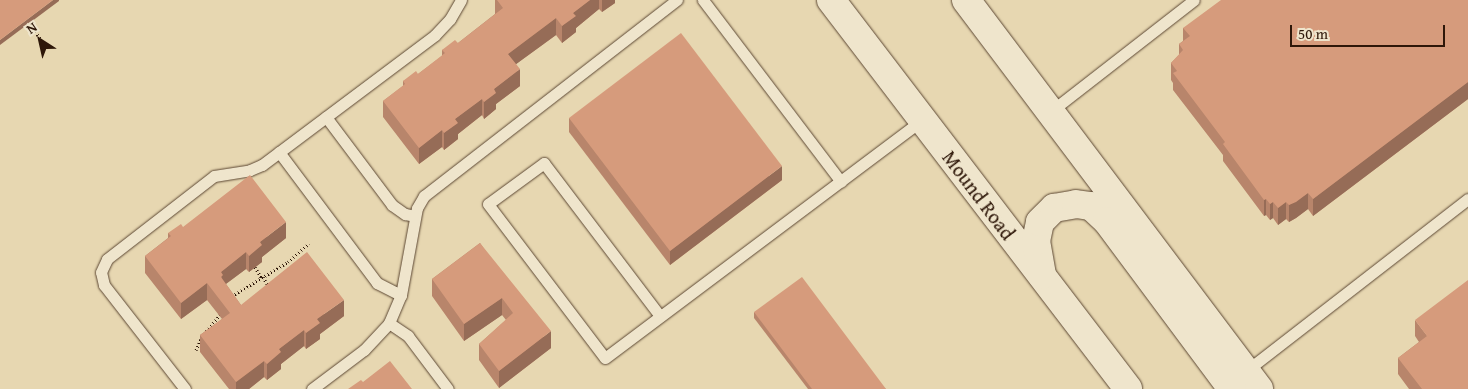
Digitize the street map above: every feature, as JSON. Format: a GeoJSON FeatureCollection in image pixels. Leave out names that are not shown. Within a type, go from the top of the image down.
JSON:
{"type":"FeatureCollection","features":[{"type":"Feature","properties":{"kind":"main road","name":"Mound Road"},"geometry":{"type":"LineString","coordinates":[[831,0],[1128,389]]}},
{"type":"Feature","properties":{"kind":"main road"},"geometry":{"type":"LineString","coordinates":[[966,0],[1050,112],[1241,383]]}},
{"type":"Feature","properties":{"kind":"main road"},"geometry":{"type":"LineString","coordinates":[[1042,278],[1036,242],[1040,222],[1054,208],[1076,204],[1091,206],[1107,221],[1241,383]]}},
{"type":"Feature","properties":{"kind":"lane"},"geometry":{"type":"LineString","coordinates":[[185,389],[104,285],[102,266],[107,259],[214,176],[256,168],[279,152],[435,35],[450,19],[461,0]]}},
{"type":"Feature","properties":{"kind":"lane"},"geometry":{"type":"LineString","coordinates":[[312,389],[364,350],[389,323],[400,295],[415,216],[420,200],[677,0]]}},
{"type":"Feature","properties":{"kind":"lane"},"geometry":{"type":"LineString","coordinates":[[703,0],[841,182]]}},
{"type":"Feature","properties":{"kind":"lane"},"geometry":{"type":"LineString","coordinates":[[1050,112],[1194,0]]}},
{"type":"Feature","properties":{"kind":"lane"},"geometry":{"type":"LineString","coordinates":[[326,117],[392,205],[405,214],[415,216]]}},
{"type":"Feature","properties":{"kind":"lane"},"geometry":{"type":"LineString","coordinates":[[660,316],[544,163],[488,204],[606,358],[922,120]]}},
{"type":"Feature","properties":{"kind":"lane"},"geometry":{"type":"LineString","coordinates":[[279,152],[377,283],[400,295]]}},
{"type":"Feature","properties":{"kind":"lane"},"geometry":{"type":"LineString","coordinates":[[1241,383],[1468,200]]}},
{"type":"Feature","properties":{"kind":"lane"},"geometry":{"type":"LineString","coordinates":[[389,323],[408,336],[448,389]]}},
{"type":"Feature","properties":{"kind":"path"},"geometry":{"type":"LineString","coordinates":[[29,23],[46,45]]}},
{"type":"Feature","properties":{"kind":"path"},"geometry":{"type":"LineString","coordinates":[[228,300],[288,262],[309,243]]}},
{"type":"Feature","properties":{"kind":"path"},"geometry":{"type":"LineString","coordinates":[[255,267],[272,292]]}},
{"type":"Feature","properties":{"kind":"path"},"geometry":{"type":"LineString","coordinates":[[196,350],[213,321],[223,310],[226,312]]}},
{"type":"Feature","properties":{"kind":"building"},"geometry":{"type":"Polygon","coordinates":[[[0,0],[53,0],[0,40],[0,0]]]}},
{"type":"Feature","properties":{"kind":"building"},"geometry":{"type":"Polygon","coordinates":[[[497,0],[590,0],[573,13],[576,16],[562,26],[556,18],[508,54],[520,69],[494,89],[496,93],[484,102],[482,99],[455,119],[458,123],[444,133],[442,130],[419,148],[383,101],[405,84],[403,81],[416,71],[418,74],[445,53],[442,50],[455,40],[458,43],[503,8],[497,0]]]}},
{"type":"Feature","properties":{"kind":"building"},"geometry":{"type":"Polygon","coordinates":[[[1221,0],[1468,0],[1468,82],[1313,199],[1308,193],[1296,202],[1289,205],[1286,202],[1278,208],[1273,202],[1270,204],[1266,199],[1264,200],[1223,144],[1225,142],[1173,73],[1177,71],[1171,63],[1183,50],[1179,44],[1190,36],[1183,28],[1221,0]]]}},
{"type":"Feature","properties":{"kind":"building"},"geometry":{"type":"Polygon","coordinates":[[[681,33],[782,166],[670,251],[569,118],[681,33]]]}},
{"type":"Feature","properties":{"kind":"building"},"geometry":{"type":"Polygon","coordinates":[[[250,175],[286,222],[260,242],[262,245],[249,256],[246,252],[221,272],[223,275],[221,277],[241,305],[307,252],[344,300],[317,319],[320,323],[306,333],[304,330],[279,349],[281,352],[267,364],[264,361],[236,382],[200,335],[230,313],[207,283],[181,303],[145,256],[171,236],[168,233],[181,224],[183,227],[250,175]]]}},
{"type":"Feature","properties":{"kind":"building"},"geometry":{"type":"Polygon","coordinates":[[[480,243],[551,331],[499,371],[479,344],[513,313],[502,298],[464,324],[432,279],[480,243]]]}},
{"type":"Feature","properties":{"kind":"building"},"geometry":{"type":"Polygon","coordinates":[[[802,277],[886,389],[812,389],[754,312],[802,277]]]}},
{"type":"Feature","properties":{"kind":"building"},"geometry":{"type":"Polygon","coordinates":[[[1468,280],[1468,389],[1422,389],[1398,358],[1427,336],[1415,320],[1468,280]]]}},
{"type":"Feature","properties":{"kind":"building"},"geometry":{"type":"Polygon","coordinates":[[[390,361],[412,389],[348,389],[361,380],[363,382],[390,361]]]}}]}
